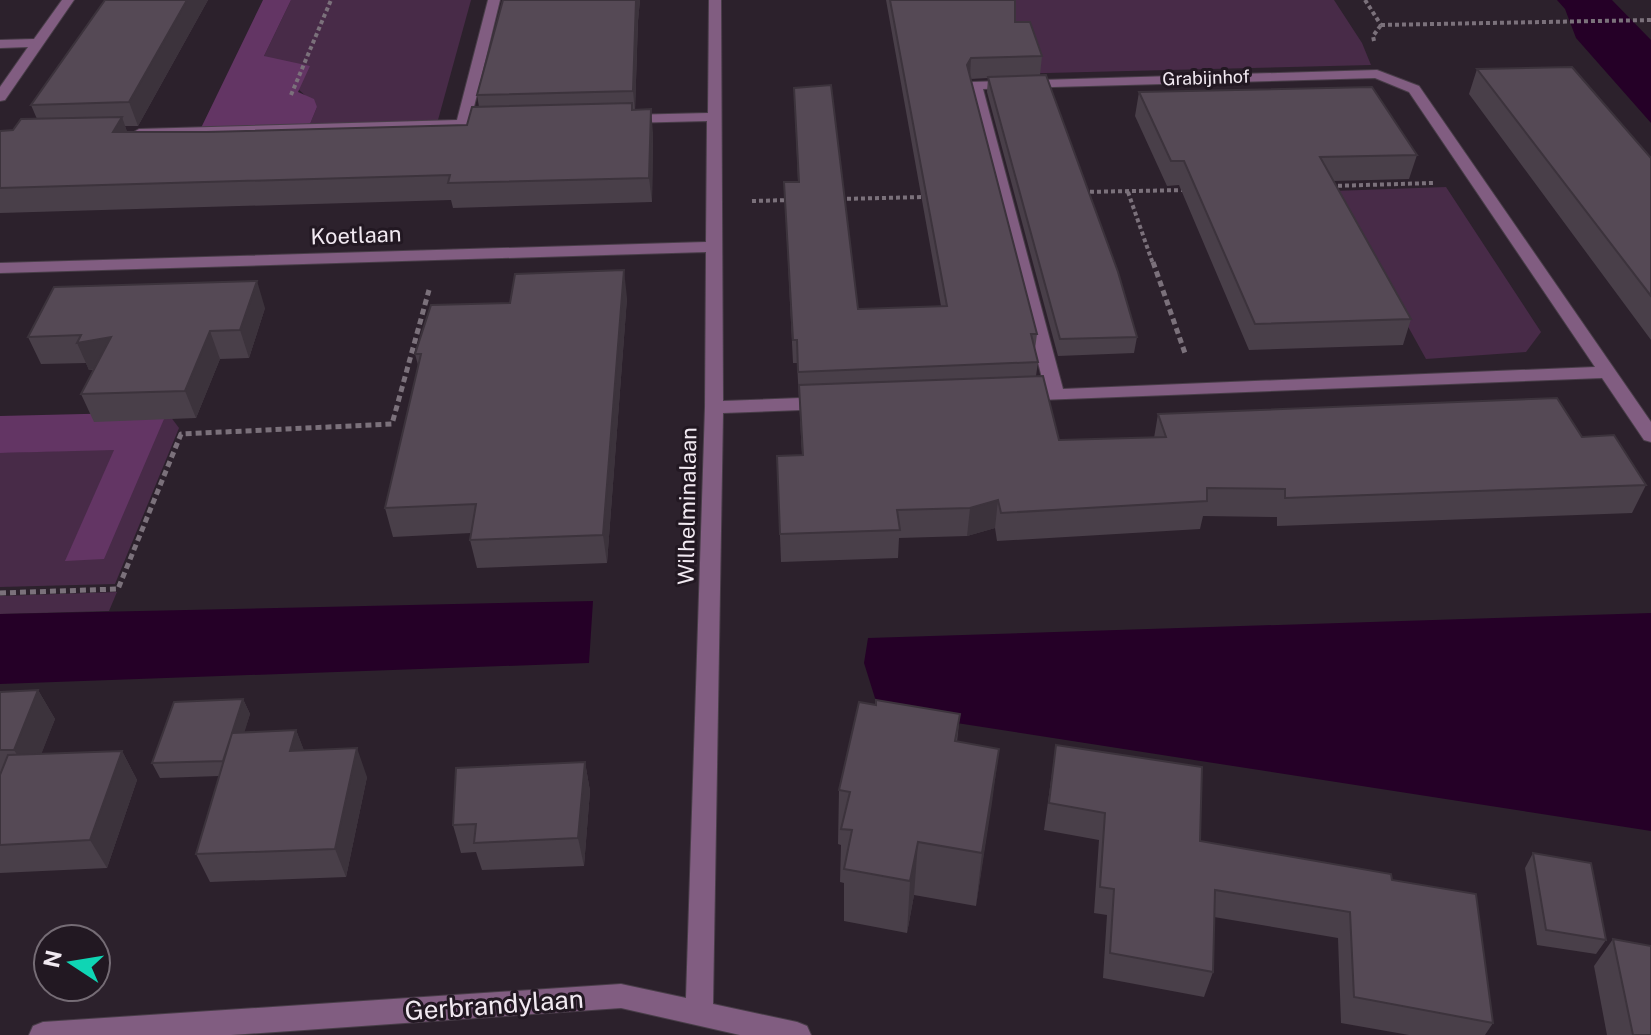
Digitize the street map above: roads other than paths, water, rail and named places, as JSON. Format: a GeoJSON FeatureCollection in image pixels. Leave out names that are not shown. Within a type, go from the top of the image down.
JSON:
{"type":"FeatureCollection","features":[{"type":"Feature","properties":{"kind":"street"},"geometry":{"type":"LineString","coordinates":[[0,97],[68,0]]}},
{"type":"Feature","properties":{"kind":"street"},"geometry":{"type":"LineString","coordinates":[[463,124],[494,0]]}},
{"type":"Feature","properties":{"kind":"street","name":"Wilhelminalaan"},"geometry":{"type":"LineString","coordinates":[[699,1014],[714,407],[715,0]]}},
{"type":"Feature","properties":{"kind":"street"},"geometry":{"type":"LineString","coordinates":[[0,44],[38,43]]}},
{"type":"Feature","properties":{"kind":"street","name":"Grabijnhof"},"geometry":{"type":"LineString","coordinates":[[1056,396],[975,85],[1377,74],[1414,89],[1651,436]]}},
{"type":"Feature","properties":{"kind":"street"},"geometry":{"type":"LineString","coordinates":[[605,120],[715,117]]}},
{"type":"Feature","properties":{"kind":"street"},"geometry":{"type":"LineString","coordinates":[[123,133],[510,122]]}},
{"type":"Feature","properties":{"kind":"street","name":"Koetlaan"},"geometry":{"type":"LineString","coordinates":[[0,268],[714,247]]}},
{"type":"Feature","properties":{"kind":"street"},"geometry":{"type":"LineString","coordinates":[[1025,397],[1605,372]]}},
{"type":"Feature","properties":{"kind":"street"},"geometry":{"type":"LineString","coordinates":[[714,407],[838,403]]}},
{"type":"Feature","properties":{"kind":"street","name":"Gerbrandylaan"},"geometry":{"type":"LineString","coordinates":[[43,1035],[621,996],[797,1035]]}}]}
